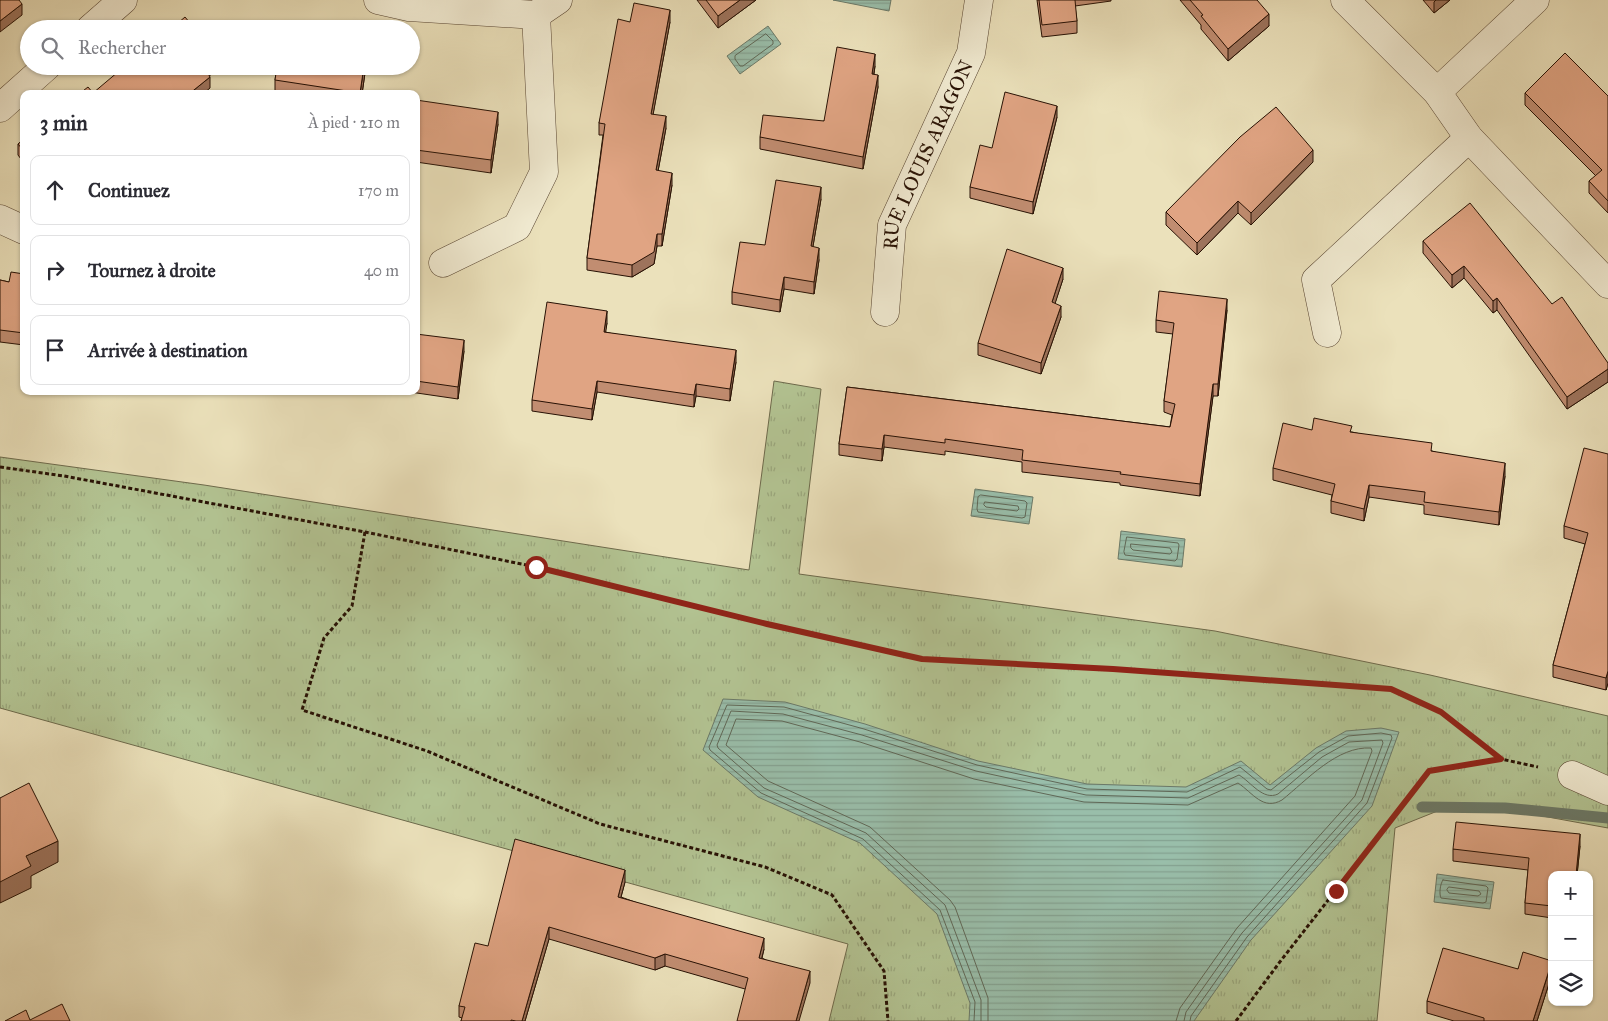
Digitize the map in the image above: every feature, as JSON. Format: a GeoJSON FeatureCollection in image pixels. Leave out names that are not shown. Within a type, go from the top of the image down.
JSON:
{"type":"FeatureCollection","features":[{"type":"Feature","properties":{"kind":"street"},"geometry":{"type":"LineString","coordinates":[[100,20],[123,0]]}},
{"type":"Feature","properties":{"kind":"street"},"geometry":{"type":"LineString","coordinates":[[378,0],[409,7],[547,8],[544,172],[518,227],[443,263]]}},
{"type":"Feature","properties":{"kind":"street","name":"RUE LOUIS ARAGON"},"geometry":{"type":"LineString","coordinates":[[885,312],[892,225],[971,53],[979,0]]}},
{"type":"Feature","properties":{"kind":"street"},"geometry":{"type":"LineString","coordinates":[[1345,0],[1437,92],[1469,138],[1608,284]]}},
{"type":"Feature","properties":{"kind":"street"},"geometry":{"type":"LineString","coordinates":[[1437,92],[1535,0]]}},
{"type":"Feature","properties":{"kind":"street"},"geometry":{"type":"LineString","coordinates":[[20,90],[37,75]]}},
{"type":"Feature","properties":{"kind":"street"},"geometry":{"type":"LineString","coordinates":[[0,108],[20,90]]}},
{"type":"Feature","properties":{"kind":"street"},"geometry":{"type":"LineString","coordinates":[[1328,333],[1316,280],[1469,138]]}},
{"type":"Feature","properties":{"kind":"street"},"geometry":{"type":"LineString","coordinates":[[0,219],[20,228]]}},
{"type":"Feature","properties":{"kind":"street"},"geometry":{"type":"LineString","coordinates":[[1572,776],[1608,791]]}},
{"type":"Feature","properties":{"kind":"path"},"geometry":{"type":"LineString","coordinates":[[0,467],[64,476],[364,532],[536,567],[767,624],[922,659],[1113,669],[1391,689],[1441,712],[1501,759]]}},
{"type":"Feature","properties":{"kind":"path"},"geometry":{"type":"LineString","coordinates":[[364,532],[352,606],[324,638],[302,710],[427,751],[600,824],[765,867],[832,895],[884,970],[888,1021]]}},
{"type":"Feature","properties":{"kind":"path"},"geometry":{"type":"LineString","coordinates":[[1236,1021],[1429,771],[1501,759],[1572,776]]}},
{"type":"Feature","properties":{"kind":"green space"},"geometry":{"type":"Polygon","coordinates":[[[774,381],[821,389],[799,574],[1215,631],[1430,675],[1608,716],[1608,828],[1526,813],[1440,810],[1395,828],[1377,1021],[829,1021],[848,944],[0,708],[0,457],[204,485],[749,570],[774,381]]]}},
{"type":"Feature","properties":{"kind":"water"},"geometry":{"type":"Polygon","coordinates":[[[833,0],[891,0],[889,11],[833,0]]]}},
{"type":"Feature","properties":{"kind":"water"},"geometry":{"type":"Polygon","coordinates":[[[768,26],[781,44],[740,74],[727,56],[768,26]]]}},
{"type":"Feature","properties":{"kind":"water"},"geometry":{"type":"Polygon","coordinates":[[[975,489],[1033,497],[1029,524],[971,516],[975,489]]]}},
{"type":"Feature","properties":{"kind":"water"},"geometry":{"type":"Polygon","coordinates":[[[1121,531],[1185,539],[1182,567],[1118,559],[1121,531]]]}},
{"type":"Feature","properties":{"kind":"water"},"geometry":{"type":"Polygon","coordinates":[[[723,699],[785,702],[865,724],[978,761],[1087,784],[1186,787],[1241,761],[1270,785],[1316,748],[1346,731],[1381,728],[1399,732],[1372,806],[1251,940],[1194,1021],[969,1021],[970,1003],[937,914],[860,843],[758,797],[703,750],[723,699]]]}},
{"type":"Feature","properties":{"kind":"water"},"geometry":{"type":"Polygon","coordinates":[[[1437,874],[1494,882],[1490,909],[1434,902],[1437,874]]]}},
{"type":"Feature","properties":{"kind":"building"},"geometry":{"type":"Polygon","coordinates":[[[0,0],[19,0],[22,4],[0,21],[0,0]]]}},
{"type":"Feature","properties":{"kind":"building"},"geometry":{"type":"Polygon","coordinates":[[[706,0],[740,0],[718,16],[706,0]]]}},
{"type":"Feature","properties":{"kind":"building"},"geometry":{"type":"Polygon","coordinates":[[[1039,0],[1075,0],[1077,21],[1042,25],[1039,0]]]}},
{"type":"Feature","properties":{"kind":"building"},"geometry":{"type":"Polygon","coordinates":[[[1190,0],[1257,0],[1269,14],[1228,49],[1190,0]]]}},
{"type":"Feature","properties":{"kind":"building"},"geometry":{"type":"Polygon","coordinates":[[[634,3],[670,10],[651,114],[666,116],[656,170],[672,173],[662,234],[657,234],[654,252],[632,265],[587,258],[605,124],[599,123],[618,19],[630,22],[634,3]]]}},
{"type":"Feature","properties":{"kind":"building"},"geometry":{"type":"Polygon","coordinates":[[[837,47],[875,54],[872,74],[878,75],[863,157],[760,137],[763,115],[824,121],[837,47]]]}},
{"type":"Feature","properties":{"kind":"building"},"geometry":{"type":"Polygon","coordinates":[[[1565,53],[1608,96],[1608,201],[1589,181],[1602,170],[1525,93],[1565,53]]]}},
{"type":"Feature","properties":{"kind":"building"},"geometry":{"type":"Polygon","coordinates":[[[114,75],[209,75],[210,77],[194,90],[97,90],[114,75]]]}},
{"type":"Feature","properties":{"kind":"building"},"geometry":{"type":"Polygon","coordinates":[[[276,75],[363,75],[360,90],[340,90],[275,80],[276,75]]]}},
{"type":"Feature","properties":{"kind":"building"},"geometry":{"type":"Polygon","coordinates":[[[1005,92],[1057,106],[1033,202],[970,187],[980,145],[992,148],[1005,92]]]}},
{"type":"Feature","properties":{"kind":"building"},"geometry":{"type":"Polygon","coordinates":[[[420,101],[498,112],[491,160],[420,151],[420,101]]]}},
{"type":"Feature","properties":{"kind":"building"},"geometry":{"type":"Polygon","coordinates":[[[1276,107],[1313,150],[1251,213],[1238,201],[1197,243],[1166,212],[1240,137],[1276,107]]]}},
{"type":"Feature","properties":{"kind":"building"},"geometry":{"type":"Polygon","coordinates":[[[776,180],[821,187],[811,246],[819,248],[814,282],[784,277],[780,300],[732,292],[740,242],[765,245],[776,180]]]}},
{"type":"Feature","properties":{"kind":"building"},"geometry":{"type":"Polygon","coordinates":[[[1470,203],[1552,304],[1562,297],[1608,363],[1608,369],[1567,397],[1497,298],[1493,301],[1464,266],[1452,275],[1423,241],[1470,203]]]}},
{"type":"Feature","properties":{"kind":"building"},"geometry":{"type":"Polygon","coordinates":[[[1007,249],[1063,268],[1052,302],[1061,306],[1041,363],[978,343],[1007,249]]]}},
{"type":"Feature","properties":{"kind":"building"},"geometry":{"type":"Polygon","coordinates":[[[11,272],[20,273],[20,332],[0,330],[0,280],[9,282],[11,272]]]}},
{"type":"Feature","properties":{"kind":"building"},"geometry":{"type":"Polygon","coordinates":[[[1159,291],[1227,299],[1218,384],[1213,384],[1200,484],[1022,460],[1023,450],[945,439],[945,443],[884,435],[882,449],[839,444],[847,387],[1170,427],[1175,404],[1164,401],[1174,323],[1156,320],[1159,291]]]}},
{"type":"Feature","properties":{"kind":"building"},"geometry":{"type":"Polygon","coordinates":[[[547,302],[607,311],[604,332],[736,350],[730,389],[696,384],[694,395],[597,381],[592,409],[532,400],[547,302]]]}},
{"type":"Feature","properties":{"kind":"building"},"geometry":{"type":"Polygon","coordinates":[[[420,334],[464,340],[458,387],[420,382],[420,334]]]}},
{"type":"Feature","properties":{"kind":"building"},"geometry":{"type":"Polygon","coordinates":[[[1314,418],[1352,426],[1350,432],[1432,443],[1431,451],[1505,463],[1499,512],[1424,502],[1425,492],[1369,485],[1364,509],[1331,501],[1335,484],[1273,468],[1283,423],[1312,430],[1314,418]]]}},
{"type":"Feature","properties":{"kind":"building"},"geometry":{"type":"Polygon","coordinates":[[[1584,448],[1608,454],[1608,671],[1606,678],[1553,665],[1588,533],[1564,526],[1584,448]]]}},
{"type":"Feature","properties":{"kind":"building"},"geometry":{"type":"Polygon","coordinates":[[[29,783],[58,841],[26,856],[31,866],[0,882],[0,798],[29,783]]]}},
{"type":"Feature","properties":{"kind":"building"},"geometry":{"type":"Polygon","coordinates":[[[1456,822],[1580,834],[1576,871],[1548,871],[1548,906],[1525,903],[1529,858],[1453,849],[1456,822]]]}},
{"type":"Feature","properties":{"kind":"building"},"geometry":{"type":"Polygon","coordinates":[[[515,839],[625,870],[618,897],[764,938],[759,958],[810,971],[796,1021],[737,1021],[748,978],[665,954],[655,958],[549,927],[522,1021],[461,1021],[465,1007],[459,1006],[475,943],[488,946],[515,839]]]}},
{"type":"Feature","properties":{"kind":"building"},"geometry":{"type":"Polygon","coordinates":[[[1443,948],[1518,969],[1523,952],[1548,960],[1548,974],[1533,1021],[1484,1021],[1484,1018],[1427,1001],[1443,948]]]}},
{"type":"Feature","properties":{"kind":"building"},"geometry":{"type":"Polygon","coordinates":[[[62,1004],[70,1021],[5,1021],[26,1010],[30,1020],[62,1004]]]}},
{"type":"Feature","properties":{"kind":"waterway"},"geometry":{"type":"LineString","coordinates":[[1422,807],[1505,808],[1608,818]]}},
{"type":"Feature","properties":{"kind":"route"},"geometry":{"type":"LineString","coordinates":[[536,567],[767,624],[922,659],[1113,669],[1391,689],[1441,712],[1501,759],[1429,771],[1336,891]]}}]}
